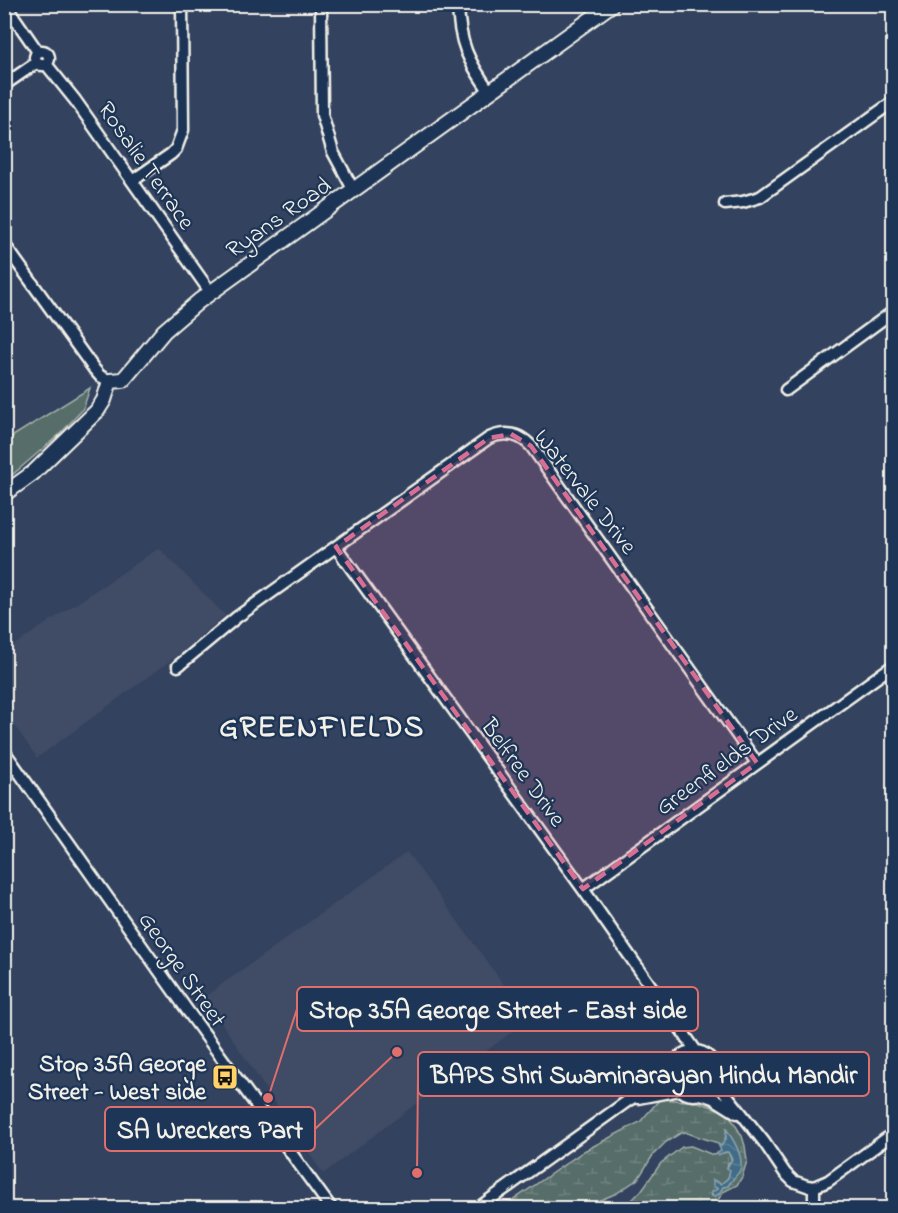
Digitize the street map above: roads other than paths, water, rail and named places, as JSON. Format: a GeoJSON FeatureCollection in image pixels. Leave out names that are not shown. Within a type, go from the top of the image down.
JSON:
{"type":"FeatureCollection","features":[{"type":"Feature","properties":{"kind":"street","name":"Rosalie Terrace"},"geometry":{"type":"LineString","coordinates":[[5,4],[40,60],[75,100],[211,293]]}},
{"type":"Feature","properties":{"kind":"street"},"geometry":{"type":"LineString","coordinates":[[132,180],[171,154],[181,137],[183,116],[182,4]]}},
{"type":"Feature","properties":{"kind":"street"},"geometry":{"type":"LineString","coordinates":[[321,4],[322,115],[333,152],[354,190]]}},
{"type":"Feature","properties":{"kind":"street"},"geometry":{"type":"LineString","coordinates":[[458,4],[458,25],[468,60],[490,92]]}},
{"type":"Feature","properties":{"kind":"street","name":"Ryans Road"},"geometry":{"type":"LineString","coordinates":[[110,381],[123,380],[164,331],[211,293],[612,4]]}},
{"type":"Feature","properties":{"kind":"street"},"geometry":{"type":"LineString","coordinates":[[4,86],[40,60]]}},
{"type":"Feature","properties":{"kind":"street"},"geometry":{"type":"LineString","coordinates":[[725,204],[760,197],[894,102]]}},
{"type":"Feature","properties":{"kind":"street"},"geometry":{"type":"LineString","coordinates":[[4,494],[33,473],[97,411],[104,400],[110,381],[100,376],[94,369],[6,249]]}},
{"type":"Feature","properties":{"kind":"street"},"geometry":{"type":"LineString","coordinates":[[786,390],[894,311]]}},
{"type":"Feature","properties":{"kind":"street","name":"Watervale Drive"},"geometry":{"type":"LineString","coordinates":[[178,666],[237,617],[492,437],[511,434],[525,440],[758,763]]}},
{"type":"Feature","properties":{"kind":"street","name":"Belfree Drive"},"geometry":{"type":"LineString","coordinates":[[336,547],[583,889],[696,1051]]}},
{"type":"Feature","properties":{"kind":"street","name":"Greenfields Drive"},"geometry":{"type":"LineString","coordinates":[[583,889],[894,665]]}},
{"type":"Feature","properties":{"kind":"street","name":"George Street"},"geometry":{"type":"LineString","coordinates":[[4,751],[180,1001],[331,1209]]}},
{"type":"Feature","properties":{"kind":"street","name":"Belfree Drive"},"geometry":{"type":"LineString","coordinates":[[676,1024],[680,1041],[678,1058]]}},
{"type":"Feature","properties":{"kind":"street"},"geometry":{"type":"LineString","coordinates":[[478,1209],[629,1100],[653,1086],[672,1071],[678,1058],[684,1053],[696,1051],[706,1053],[711,1058],[717,1072],[711,1087],[701,1094]]}},
{"type":"Feature","properties":{"kind":"street"},"geometry":{"type":"LineString","coordinates":[[672,1071],[675,1084],[680,1090],[713,1098],[743,1117]]}},
{"type":"Feature","properties":{"kind":"street"},"geometry":{"type":"LineString","coordinates":[[715,1080],[793,1181],[814,1187],[828,1181],[894,1133]]}},
{"type":"Feature","properties":{"kind":"street"},"geometry":{"type":"LineString","coordinates":[[629,1100],[680,1090]]}},
{"type":"Feature","properties":{"kind":"street"},"geometry":{"type":"LineString","coordinates":[[814,1187],[814,1209]]}},
{"type":"Feature","properties":{"kind":"water"},"geometry":{"type":"Polygon","coordinates":[[[726,1129],[738,1148],[741,1165],[739,1172],[728,1186],[723,1187],[714,1197],[711,1192],[718,1189],[713,1186],[713,1180],[721,1184],[728,1178],[730,1170],[727,1168],[732,1159],[728,1152],[718,1155],[717,1153],[721,1151],[718,1144],[721,1146],[726,1139],[726,1129]]]}},
{"type":"Feature","properties":{"kind":"place","name":"SA Wreckers Part"},"geometry":{"type":"Point","coordinates":[397,1052]}},
{"type":"Feature","properties":{"kind":"place","name":"Stop 35A George Street - West side"},"geometry":{"type":"Point","coordinates":[225,1077]}},
{"type":"Feature","properties":{"kind":"place","name":"Stop 35A George Street - East side"},"geometry":{"type":"Point","coordinates":[268,1098]}},
{"type":"Feature","properties":{"kind":"place","name":"BAPS Shri Swaminarayan Hindu Mandir"},"geometry":{"type":"Point","coordinates":[417,1173]}},
{"type":"Feature","properties":{"kind":"district","name":"GREENFIELDS"},"geometry":{"type":"Point","coordinates":[322,726]}}]}
